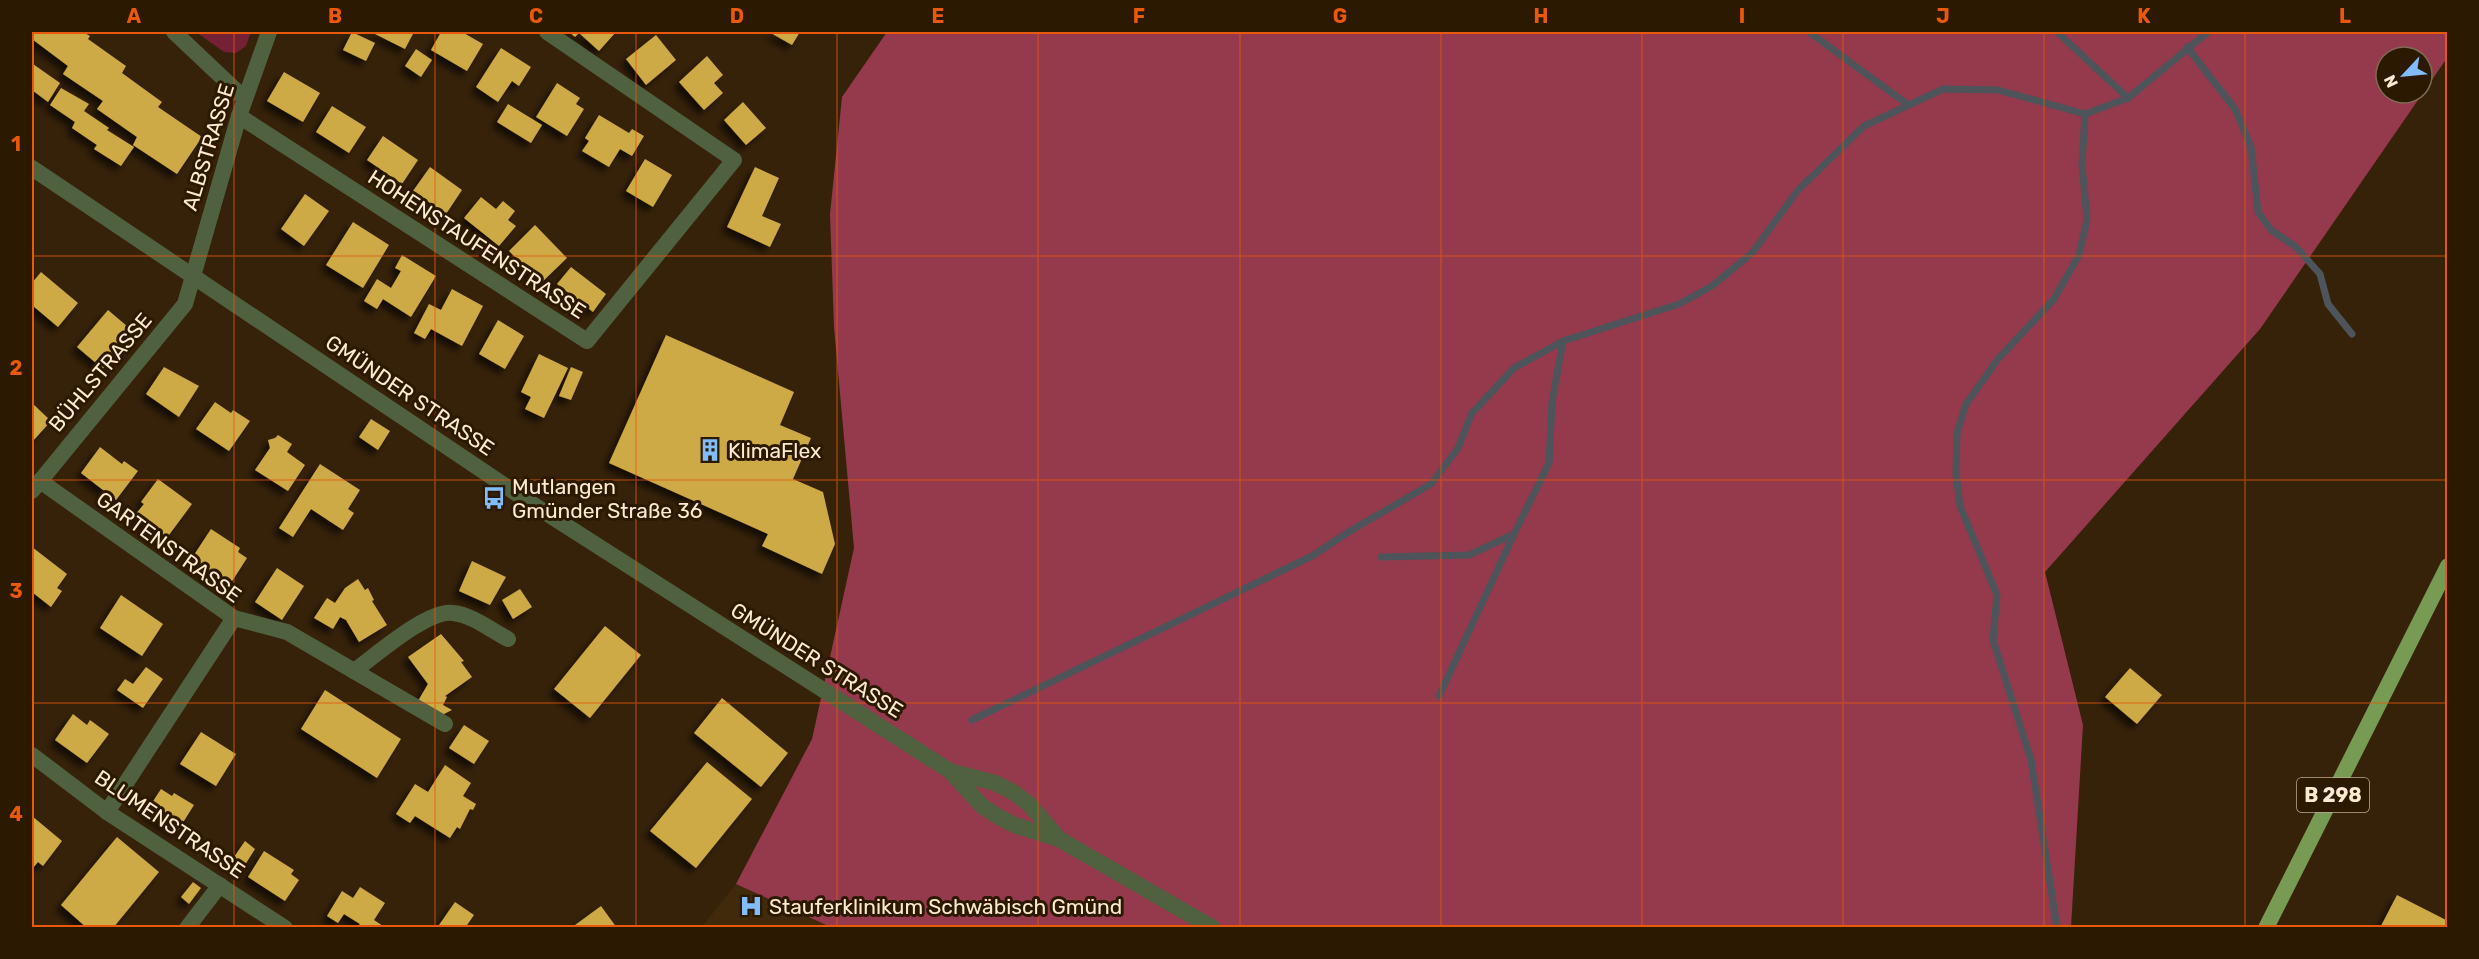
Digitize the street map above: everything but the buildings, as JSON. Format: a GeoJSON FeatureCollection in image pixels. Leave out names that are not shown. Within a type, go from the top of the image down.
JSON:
{"type":"FeatureCollection","features":[{"type":"Feature","properties":{"kind":"main road","name":"B 298"},"geometry":{"type":"LineString","coordinates":[[2266,927],[2448,566]]}},
{"type":"Feature","properties":{"kind":"street"},"geometry":{"type":"LineString","coordinates":[[174,32],[245,99]]}},
{"type":"Feature","properties":{"kind":"street","name":"ALBSTRASSE"},"geometry":{"type":"LineString","coordinates":[[194,278],[239,116],[269,32]]}},
{"type":"Feature","properties":{"kind":"street","name":"HOHENSTAUFENSTRASSE"},"geometry":{"type":"LineString","coordinates":[[239,116],[586,341],[734,160],[548,32]]}},
{"type":"Feature","properties":{"kind":"street","name":"GMÜNDER STRASSE"},"geometry":{"type":"LineString","coordinates":[[32,168],[529,502],[950,771],[982,806],[999,817],[1014,825],[1059,838],[1214,927]]}},
{"type":"Feature","properties":{"kind":"street","name":"BÜHLSTRASSE"},"geometry":{"type":"LineString","coordinates":[[36,486],[186,304],[194,278]]}},
{"type":"Feature","properties":{"kind":"street","name":"GARTENSTRASSE"},"geometry":{"type":"LineString","coordinates":[[36,486],[234,618],[106,812]]}},
{"type":"Feature","properties":{"kind":"street"},"geometry":{"type":"LineString","coordinates":[[354,671],[419,625],[435,616],[451,612],[467,616],[508,639]]}},
{"type":"Feature","properties":{"kind":"street"},"geometry":{"type":"LineString","coordinates":[[234,618],[287,632],[445,724]]}},
{"type":"Feature","properties":{"kind":"street","name":"BLUMENSTRASSE"},"geometry":{"type":"LineString","coordinates":[[32,757],[106,812],[285,927]]}},
{"type":"Feature","properties":{"kind":"street","name":"GMÜNDER STRASSE"},"geometry":{"type":"LineString","coordinates":[[950,771],[995,783],[1013,792],[1029,804],[1059,838]]}},
{"type":"Feature","properties":{"kind":"street"},"geometry":{"type":"LineString","coordinates":[[187,927],[220,885]]}},
{"type":"Feature","properties":{"kind":"shaded area"},"geometry":{"type":"Polygon","coordinates":[[[196,32],[251,32],[246,46],[236,53],[224,52],[196,32]]]}},
{"type":"Feature","properties":{"kind":"shaded area"},"geometry":{"type":"Polygon","coordinates":[[[887,32],[2447,32],[2447,58],[2434,77],[2434,45],[2374,45],[2374,105],[2415,105],[2260,329],[2045,572],[2083,725],[2071,927],[833,928],[736,884],[812,739],[854,548],[834,327],[830,214],[842,97],[887,32]]]}},
{"type":"Feature","properties":{"kind":"shaded area","name":"Stauferklinikum Schwäbisch Gmünd"},"geometry":{"type":"Polygon","coordinates":[[[736,884],[833,927],[701,928],[736,884]]]}},
{"type":"Feature","properties":{"kind":"waterway"},"geometry":{"type":"LineString","coordinates":[[1809,32],[1907,104]]}},
{"type":"Feature","properties":{"kind":"waterway"},"geometry":{"type":"LineString","coordinates":[[2057,32],[2128,98]]}},
{"type":"Feature","properties":{"kind":"waterway"},"geometry":{"type":"LineString","coordinates":[[972,720],[1312,556],[1431,484],[1458,448],[1472,413],[1514,368],[1563,341],[1679,304],[1712,286],[1752,253],[1798,190],[1864,126],[1943,89],[1998,90],[2085,114],[2128,98],[2208,32]]}},
{"type":"Feature","properties":{"kind":"waterway"},"geometry":{"type":"LineString","coordinates":[[2187,47],[2235,109],[2251,147],[2258,212],[2271,230],[2296,247],[2320,274],[2328,304],[2352,334]]}},
{"type":"Feature","properties":{"kind":"waterway"},"geometry":{"type":"LineString","coordinates":[[2057,928],[2031,760],[1993,640],[1997,595],[1960,506],[1956,474],[1957,433],[1966,404],[1998,359],[2054,299],[2079,255],[2087,219],[2082,165],[2085,114]]}},
{"type":"Feature","properties":{"kind":"waterway"},"geometry":{"type":"LineString","coordinates":[[1439,696],[1549,463],[1552,402],[1563,341]]}},
{"type":"Feature","properties":{"kind":"waterway"},"geometry":{"type":"LineString","coordinates":[[1381,557],[1469,555],[1514,534]]}},
{"type":"Feature","properties":{"kind":"place","name":"KlimaFlex"},"geometry":{"type":"Point","coordinates":[710,450]}},
{"type":"Feature","properties":{"kind":"place","name":"Mutlangen Gmünder Straße 36"},"geometry":{"type":"Point","coordinates":[494,498]}},
{"type":"Feature","properties":{"kind":"place","name":"Stauferklinikum Schwäbisch Gmünd"},"geometry":{"type":"Point","coordinates":[751,906]}}]}
